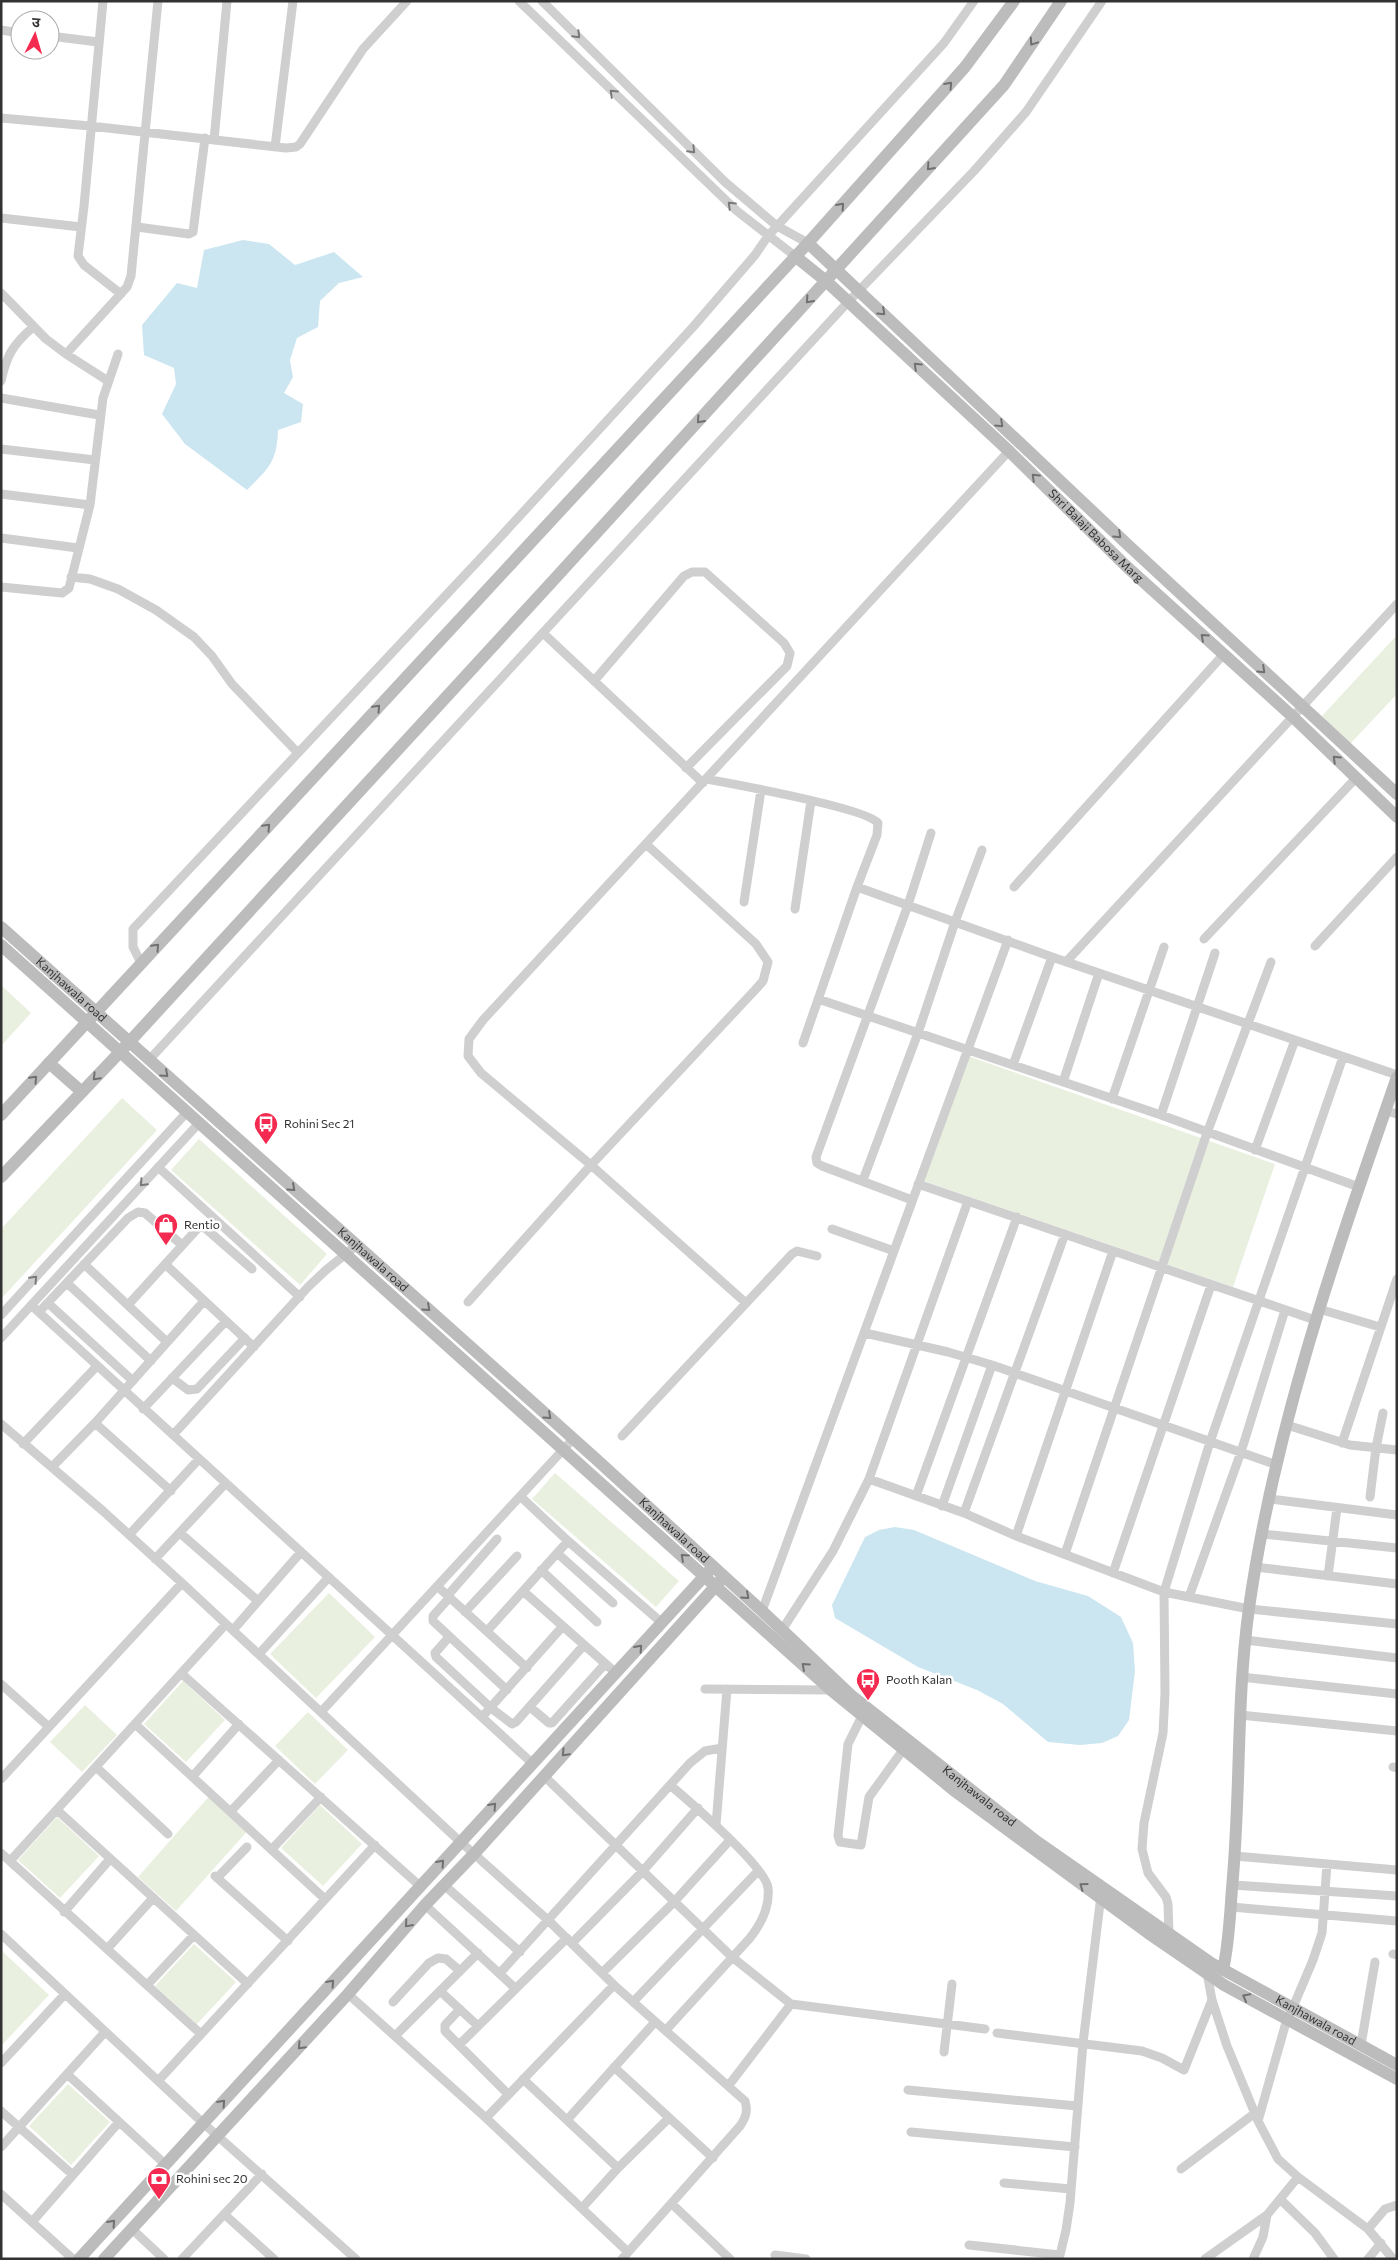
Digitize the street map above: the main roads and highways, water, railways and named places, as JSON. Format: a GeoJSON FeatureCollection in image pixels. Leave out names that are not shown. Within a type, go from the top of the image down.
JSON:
{"type":"FeatureCollection","features":[{"type":"Feature","properties":{"kind":"water"},"geometry":{"type":"Polygon","coordinates":[[[243,240],[269,244],[295,265],[334,252],[363,277],[339,283],[320,301],[318,327],[297,338],[290,360],[293,377],[284,393],[303,404],[301,422],[278,430],[274,457],[266,470],[247,490],[185,444],[162,414],[176,384],[174,368],[144,355],[142,325],[177,283],[197,288],[204,250],[243,240]]]}},
{"type":"Feature","properties":{"kind":"water"},"geometry":{"type":"Polygon","coordinates":[[[895,1527],[914,1530],[1035,1581],[1088,1596],[1121,1617],[1133,1643],[1135,1671],[1129,1720],[1118,1736],[1102,1743],[1080,1745],[1048,1742],[1003,1704],[977,1690],[918,1667],[835,1618],[832,1605],[865,1537],[879,1530],[895,1527]]]}},
{"type":"Feature","properties":{"kind":"place","name":"Rohini Sec 21"},"geometry":{"type":"Point","coordinates":[266,1145]}},
{"type":"Feature","properties":{"kind":"place","name":"Rentio"},"geometry":{"type":"Point","coordinates":[166,1246]}},
{"type":"Feature","properties":{"kind":"place","name":"Pooth Kalan"},"geometry":{"type":"Point","coordinates":[868,1701]}},
{"type":"Feature","properties":{"kind":"place","name":"Rohini sec 20"},"geometry":{"type":"Point","coordinates":[159,2200]}}]}
